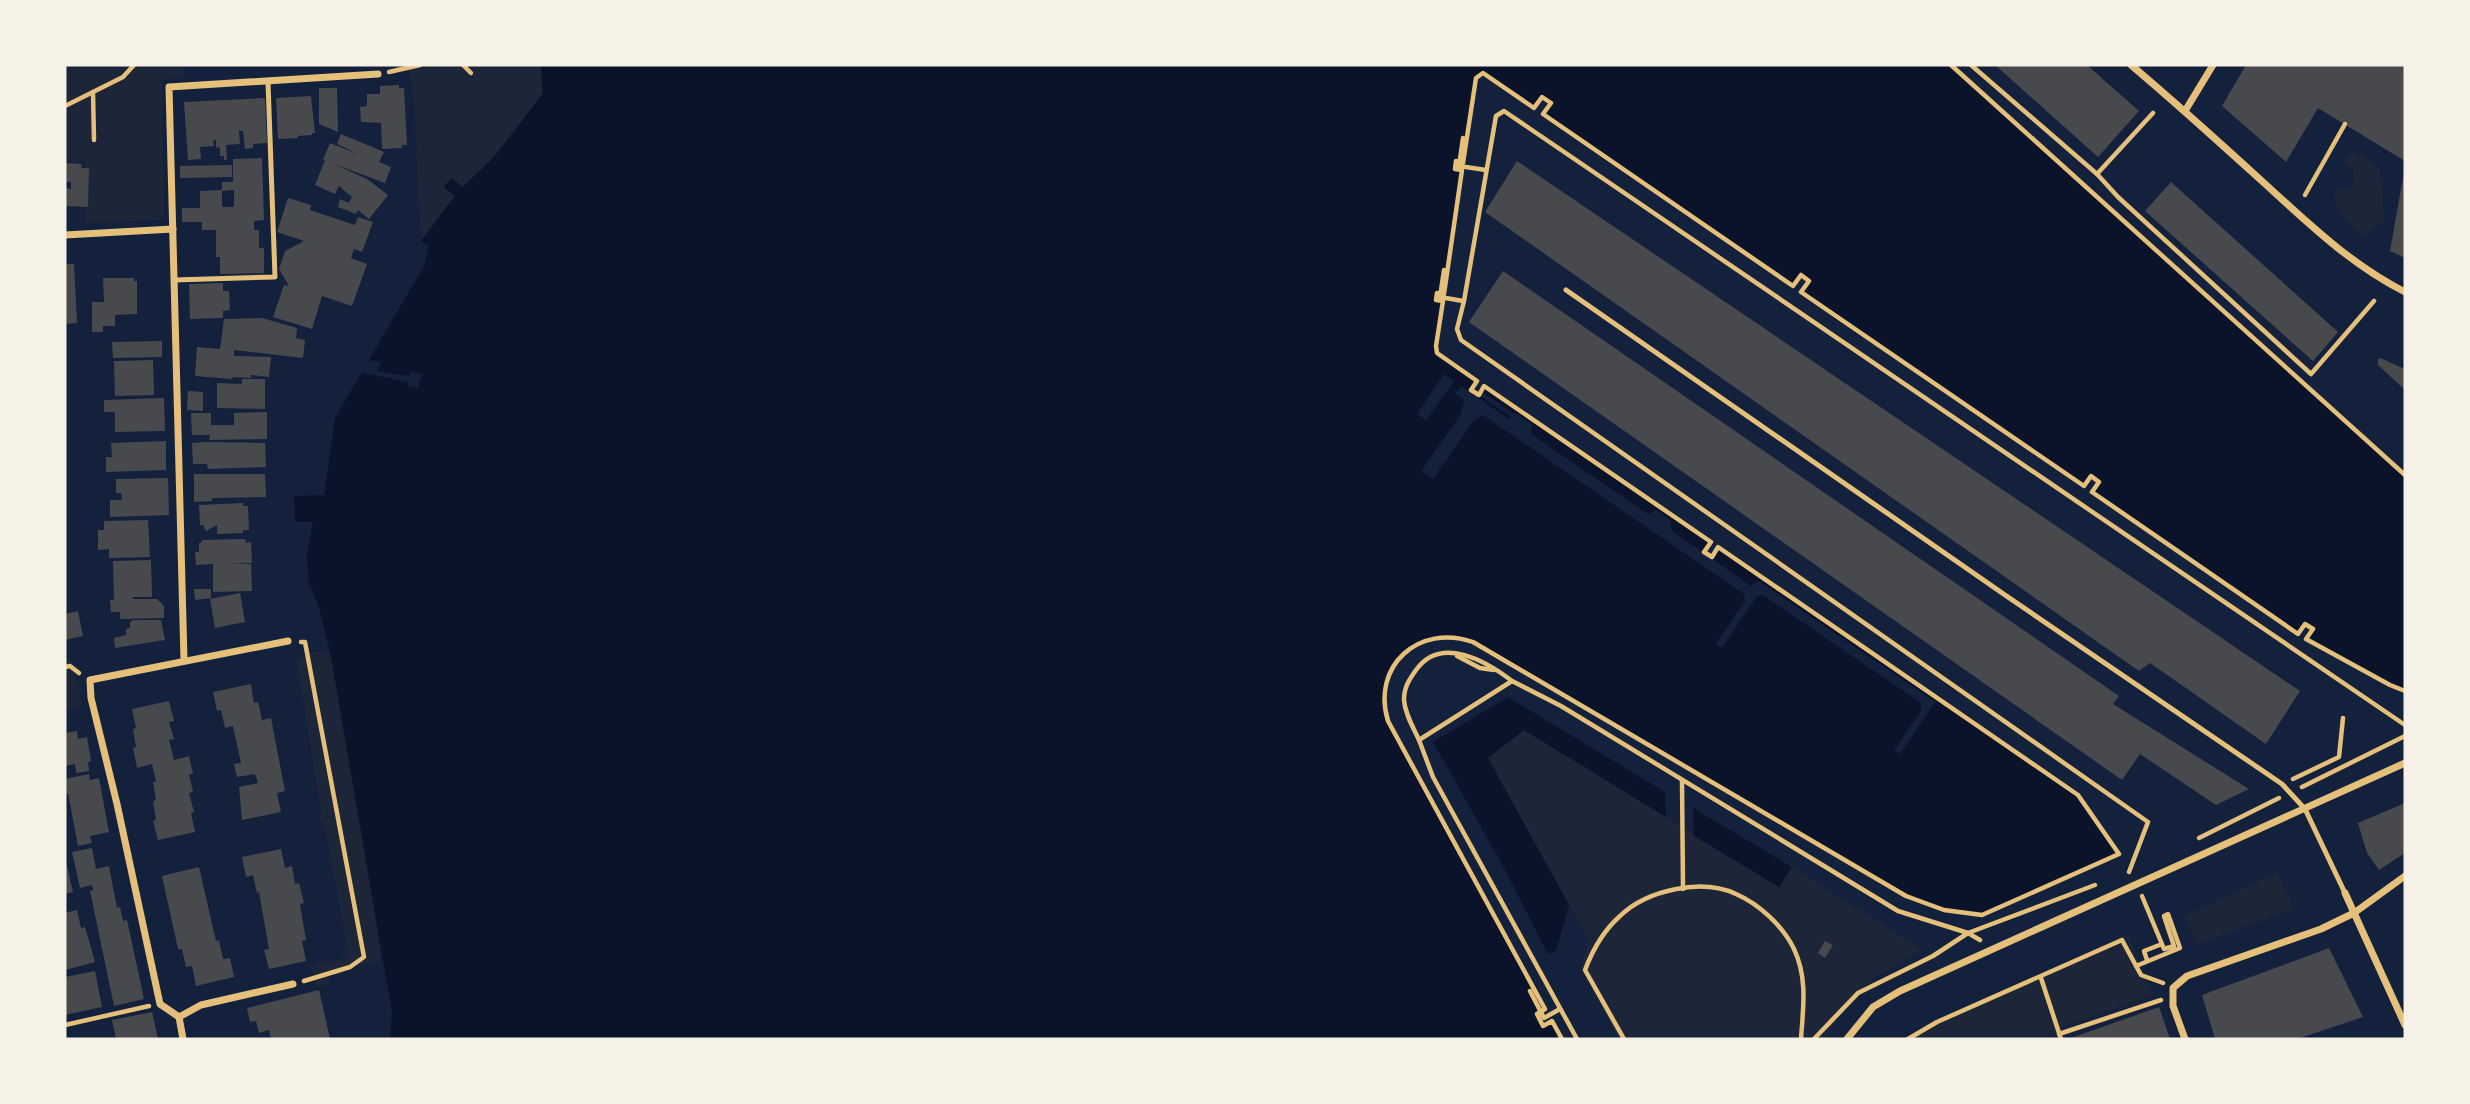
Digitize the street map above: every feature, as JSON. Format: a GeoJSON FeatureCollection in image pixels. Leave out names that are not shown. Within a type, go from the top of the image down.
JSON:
{"type":"FeatureCollection","features":[{"type":"Feature","properties":{"kind":"street"},"geometry":{"type":"LineString","coordinates":[[2131,65],[2340,252],[2375,277],[2405,292]]}},
{"type":"Feature","properties":{"kind":"street"},"geometry":{"type":"LineString","coordinates":[[2185,111],[2213,65]]}},
{"type":"Feature","properties":{"kind":"street"},"geometry":{"type":"LineString","coordinates":[[184,660],[169,88],[378,74]]}},
{"type":"Feature","properties":{"kind":"street"},"geometry":{"type":"LineString","coordinates":[[65,235],[173,229]]}},
{"type":"Feature","properties":{"kind":"street"},"geometry":{"type":"LineString","coordinates":[[183,1039],[179,1017],[160,1003],[91,698],[90,680],[288,641]]}},
{"type":"Feature","properties":{"kind":"street"},"geometry":{"type":"LineString","coordinates":[[1847,1039],[1873,1007],[1900,990],[2405,763]]}},
{"type":"Feature","properties":{"kind":"street"},"geometry":{"type":"LineString","coordinates":[[2185,1039],[2173,1006],[2173,992],[2187,976],[2321,929],[2354,913],[2405,876]]}},
{"type":"Feature","properties":{"kind":"street"},"geometry":{"type":"LineString","coordinates":[[2345,893],[2405,1025]]}},
{"type":"Feature","properties":{"kind":"street"},"geometry":{"type":"LineString","coordinates":[[179,1017],[201,1005],[293,984]]}},
{"type":"Feature","properties":{"kind":"lane"},"geometry":{"type":"LineString","coordinates":[[174,280],[275,277],[268,82]]}},
{"type":"Feature","properties":{"kind":"lane"},"geometry":{"type":"LineString","coordinates":[[1566,290],[2004,595],[2282,784],[2293,794],[2309,817],[2345,893]]}},
{"type":"Feature","properties":{"kind":"path"},"geometry":{"type":"LineString","coordinates":[[65,106],[123,77],[134,65]]}},
{"type":"Feature","properties":{"kind":"path"},"geometry":{"type":"LineString","coordinates":[[378,74],[420,65]]}},
{"type":"Feature","properties":{"kind":"path"},"geometry":{"type":"LineString","coordinates":[[463,65],[471,73]]}},
{"type":"Feature","properties":{"kind":"path"},"geometry":{"type":"LineString","coordinates":[[1951,65],[2405,475]]}},
{"type":"Feature","properties":{"kind":"path"},"geometry":{"type":"LineString","coordinates":[[1971,65],[2097,174],[2118,197],[2311,374],[2374,300]]}},
{"type":"Feature","properties":{"kind":"path"},"geometry":{"type":"LineString","coordinates":[[1562,1039],[1552,1021],[1543,1026],[1537,1014],[1545,1009],[1385,710],[1385,686],[1396,662],[1414,646],[1427,640],[1460,637],[1473,642],[1906,896],[1944,909],[1982,915],[2119,854],[2074,792],[1718,547],[1712,557],[1704,552],[1711,542],[1484,386],[1479,395],[1471,390],[1477,381],[1437,353],[1443,301],[1436,300],[1437,293],[1444,294],[1462,170],[1455,169],[1456,161],[1463,163],[1476,78],[1483,73],[1534,108],[1542,97],[1551,103],[1543,114],[1554,122],[1793,286],[1801,275],[1809,281],[1801,292],[2084,486],[2091,476],[2099,482],[2092,492],[2298,634],[2305,624],[2313,629],[2306,639],[2405,691]]}},
{"type":"Feature","properties":{"kind":"path"},"geometry":{"type":"LineString","coordinates":[[93,92],[94,140]]}},
{"type":"Feature","properties":{"kind":"path"},"geometry":{"type":"LineString","coordinates":[[2097,174],[2153,113]]}},
{"type":"Feature","properties":{"kind":"path"},"geometry":{"type":"LineString","coordinates":[[2305,195],[2345,124]]}},
{"type":"Feature","properties":{"kind":"path"},"geometry":{"type":"LineString","coordinates":[[1463,138],[1459,166],[1487,170]]}},
{"type":"Feature","properties":{"kind":"path"},"geometry":{"type":"LineString","coordinates":[[1444,270],[1440,297],[1464,301]]}},
{"type":"Feature","properties":{"kind":"path"},"geometry":{"type":"LineString","coordinates":[[288,641],[306,642],[364,957],[350,967],[293,984]]}},
{"type":"Feature","properties":{"kind":"path"},"geometry":{"type":"LineString","coordinates":[[1577,1039],[1433,777],[1406,714],[1404,699],[1407,683],[1419,666],[1435,655],[1469,655],[1498,670],[1512,681],[1561,706],[1898,911],[1968,933]]}},
{"type":"Feature","properties":{"kind":"path"},"geometry":{"type":"LineString","coordinates":[[1419,740],[1512,681]]}},
{"type":"Feature","properties":{"kind":"path"},"geometry":{"type":"LineString","coordinates":[[2282,784],[2339,757],[2343,718]]}},
{"type":"Feature","properties":{"kind":"path"},"geometry":{"type":"LineString","coordinates":[[2294,791],[2405,736]]}},
{"type":"Feature","properties":{"kind":"path"},"geometry":{"type":"LineString","coordinates":[[1682,779],[1683,889]]}},
{"type":"Feature","properties":{"kind":"path"},"geometry":{"type":"LineString","coordinates":[[2189,843],[2282,797]]}},
{"type":"Feature","properties":{"kind":"path"},"geometry":{"type":"LineString","coordinates":[[2130,872],[2142,866]]}},
{"type":"Feature","properties":{"kind":"path"},"geometry":{"type":"LineString","coordinates":[[1624,1039],[1585,970],[1593,951],[1605,932],[1638,902],[1661,892],[1704,888],[1734,893],[1753,904],[1782,931],[1793,948],[1804,985],[1801,1039]]}},
{"type":"Feature","properties":{"kind":"path"},"geometry":{"type":"LineString","coordinates":[[2136,966],[2180,948],[2168,914],[2164,916],[2174,946],[2164,949],[2147,907]]}},
{"type":"Feature","properties":{"kind":"path"},"geometry":{"type":"LineString","coordinates":[[1908,1039],[1937,1022],[2122,940],[2141,975],[2173,992]]}},
{"type":"Feature","properties":{"kind":"path"},"geometry":{"type":"LineString","coordinates":[[2147,960],[2144,951],[2162,944]]}},
{"type":"Feature","properties":{"kind":"path"},"geometry":{"type":"LineString","coordinates":[[2041,978],[2060,1036],[2173,992]]}},
{"type":"Feature","properties":{"kind":"path"},"geometry":{"type":"LineString","coordinates":[[1530,991],[1544,1018],[1560,1009]]}},
{"type":"Feature","properties":{"kind":"path"},"geometry":{"type":"LineString","coordinates":[[65,1025],[160,1003]]}},
{"type":"Feature","properties":{"kind":"shaded area"},"geometry":{"type":"Polygon","coordinates":[[[65,65],[183,65],[183,77],[162,79],[164,219],[86,224],[85,161],[65,162],[65,65]]]}},
{"type":"Feature","properties":{"kind":"shaded area"},"geometry":{"type":"Polygon","coordinates":[[[409,65],[541,65],[543,93],[494,157],[462,187],[451,178],[444,187],[455,196],[421,241],[414,103],[409,65]]]}},
{"type":"Feature","properties":{"kind":"shaded area"},"geometry":{"type":"Polygon","coordinates":[[[541,65],[1951,65],[2405,475],[2405,691],[2306,639],[2313,629],[2305,624],[2298,634],[2092,492],[2099,482],[2092,476],[2084,486],[1801,292],[1809,281],[1801,275],[1793,286],[1543,114],[1550,103],[1543,97],[1534,108],[1483,73],[1479,75],[1462,170],[1436,350],[1477,381],[1471,390],[1479,395],[1484,386],[1711,542],[1704,551],[1712,556],[1718,547],[2078,795],[2119,854],[1982,915],[1944,910],[1906,896],[1487,649],[1460,637],[1427,640],[1396,662],[1385,686],[1388,721],[1545,1009],[1537,1014],[1543,1025],[1552,1021],[1562,1039],[390,1039],[392,1013],[331,657],[319,608],[309,583],[307,554],[313,522],[295,522],[294,496],[324,495],[335,418],[424,266],[429,246],[421,241],[455,196],[444,187],[451,178],[463,187],[494,157],[543,93],[541,65]]]}},
{"type":"Feature","properties":{"kind":"shaded area"},"geometry":{"type":"Polygon","coordinates":[[[2354,152],[2374,162],[2380,170],[2384,221],[2363,235],[2341,214],[2334,198],[2334,190],[2351,189],[2354,186],[2354,169],[2340,162],[2354,152]]]}},
{"type":"Feature","properties":{"kind":"shaded area"},"geometry":{"type":"Polygon","coordinates":[[[316,652],[326,653],[331,657],[373,897],[381,961],[329,971],[330,985],[316,987],[311,966],[349,957],[326,833],[317,814],[321,812],[297,662],[299,658],[316,652]]]}},
{"type":"Feature","properties":{"kind":"shaded area"},"geometry":{"type":"Polygon","coordinates":[[[70,658],[83,706],[65,710],[65,659],[70,658]]]}},
{"type":"Feature","properties":{"kind":"shaded area"},"geometry":{"type":"Polygon","coordinates":[[[1508,697],[1665,792],[1666,817],[1524,730],[1488,758],[1569,905],[1556,951],[1548,954],[1503,866],[1433,742],[1508,697]]]}},
{"type":"Feature","properties":{"kind":"shaded area"},"geometry":{"type":"Polygon","coordinates":[[[1524,730],[1779,887],[1792,867],[1923,950],[1865,985],[1843,1008],[1826,1039],[1619,1039],[1581,970],[1589,941],[1487,758],[1524,730]]]}},
{"type":"Feature","properties":{"kind":"shaded area"},"geometry":{"type":"Polygon","coordinates":[[[1693,808],[1792,867],[1779,887],[1694,836],[1693,808]]]}},
{"type":"Feature","properties":{"kind":"shaded area"},"geometry":{"type":"Polygon","coordinates":[[[2277,872],[2294,909],[2197,944],[2184,916],[2277,872]]]}},
{"type":"Feature","properties":{"kind":"shaded area"},"geometry":{"type":"Polygon","coordinates":[[[2128,933],[2152,995],[2048,1032],[2050,1039],[1901,1039],[2128,933]]]}},
{"type":"Feature","properties":{"kind":"pier"},"geometry":{"type":"Polygon","coordinates":[[[369,360],[381,362],[377,371],[409,376],[411,372],[422,374],[418,388],[408,386],[409,382],[362,373],[369,360]]]}},
{"type":"Feature","properties":{"kind":"pier"},"geometry":{"type":"Polygon","coordinates":[[[1444,374],[1454,381],[1426,420],[1417,414],[1444,374]]]}},
{"type":"Feature","properties":{"kind":"pier"},"geometry":{"type":"Polygon","coordinates":[[[1461,386],[1509,419],[1511,417],[1479,395],[1481,391],[1516,413],[1532,424],[1531,434],[1648,514],[1656,510],[1671,521],[1671,530],[1751,586],[1759,581],[1935,702],[1900,754],[1894,750],[1921,711],[1921,703],[1764,596],[1757,596],[1722,648],[1716,644],[1745,601],[1744,594],[1483,415],[1474,420],[1433,479],[1421,471],[1461,414],[1464,400],[1455,394],[1461,386]]]}},
{"type":"Feature","properties":{"kind":"building"},"geometry":{"type":"Polygon","coordinates":[[[1995,65],[2087,65],[2139,111],[2098,157],[1995,65]]]}},
{"type":"Feature","properties":{"kind":"building"},"geometry":{"type":"Polygon","coordinates":[[[2246,65],[2405,65],[2405,161],[2318,108],[2286,162],[2222,106],[2246,65]]]}},
{"type":"Feature","properties":{"kind":"building"},"geometry":{"type":"Polygon","coordinates":[[[399,85],[399,88],[404,88],[407,145],[402,145],[402,148],[382,149],[381,123],[361,122],[360,107],[367,106],[367,94],[380,94],[380,86],[399,85]]]}},
{"type":"Feature","properties":{"kind":"building"},"geometry":{"type":"Polygon","coordinates":[[[319,88],[337,88],[338,132],[319,124],[319,88]]]}},
{"type":"Feature","properties":{"kind":"building"},"geometry":{"type":"Polygon","coordinates":[[[311,96],[315,133],[298,138],[278,139],[276,98],[311,96]]]}},
{"type":"Feature","properties":{"kind":"building"},"geometry":{"type":"Polygon","coordinates":[[[265,98],[267,143],[253,144],[253,148],[245,149],[243,131],[239,131],[240,144],[226,145],[227,160],[220,156],[220,148],[216,147],[216,140],[213,140],[214,146],[200,147],[201,159],[188,160],[184,102],[265,98]]]}},
{"type":"Feature","properties":{"kind":"building"},"geometry":{"type":"Polygon","coordinates":[[[341,134],[384,152],[379,162],[391,167],[385,183],[334,164],[367,179],[388,195],[369,219],[358,210],[356,214],[338,207],[340,199],[349,203],[352,197],[339,186],[335,194],[315,185],[330,143],[360,155],[337,144],[341,134]]]}},
{"type":"Feature","properties":{"kind":"building"},"geometry":{"type":"Polygon","coordinates":[[[262,158],[264,220],[254,221],[254,230],[259,230],[259,248],[264,248],[264,273],[220,274],[220,257],[216,257],[216,230],[202,230],[202,222],[182,222],[182,208],[200,208],[200,191],[222,190],[222,182],[233,182],[233,159],[262,158]],[[234,190],[222,191],[222,207],[234,207],[234,190]]]}},
{"type":"Feature","properties":{"kind":"building"},"geometry":{"type":"Polygon","coordinates":[[[1517,161],[2300,691],[2266,744],[2150,663],[2139,671],[1485,212],[1517,161]]]}},
{"type":"Feature","properties":{"kind":"building"},"geometry":{"type":"Polygon","coordinates":[[[65,163],[82,164],[81,168],[89,168],[88,207],[65,206],[65,188],[71,189],[71,182],[65,182],[65,163]]]}},
{"type":"Feature","properties":{"kind":"building"},"geometry":{"type":"Polygon","coordinates":[[[232,165],[232,177],[180,178],[180,166],[232,165]]]}},
{"type":"Feature","properties":{"kind":"building"},"geometry":{"type":"Polygon","coordinates":[[[2405,172],[2405,258],[2390,251],[2405,172]]]}},
{"type":"Feature","properties":{"kind":"building"},"geometry":{"type":"Polygon","coordinates":[[[2171,182],[2338,332],[2313,361],[2145,211],[2171,182]]]}},
{"type":"Feature","properties":{"kind":"building"},"geometry":{"type":"Polygon","coordinates":[[[288,198],[311,205],[310,210],[355,225],[358,217],[373,222],[362,252],[354,249],[351,258],[367,264],[352,306],[322,296],[312,329],[273,317],[284,285],[289,286],[279,269],[285,251],[304,241],[277,232],[288,198]]]}},
{"type":"Feature","properties":{"kind":"building"},"geometry":{"type":"Polygon","coordinates":[[[65,264],[74,264],[77,323],[65,324],[65,264]]]}},
{"type":"Feature","properties":{"kind":"building"},"geometry":{"type":"Polygon","coordinates":[[[1503,271],[2119,696],[2113,704],[2249,789],[2216,805],[2140,754],[2122,780],[1469,322],[1503,271]]]}},
{"type":"Feature","properties":{"kind":"building"},"geometry":{"type":"Polygon","coordinates":[[[103,278],[134,278],[134,281],[137,281],[137,314],[115,315],[115,326],[103,326],[103,332],[92,332],[92,302],[104,302],[103,278]]]}},
{"type":"Feature","properties":{"kind":"building"},"geometry":{"type":"Polygon","coordinates":[[[223,283],[223,291],[229,291],[230,310],[223,311],[223,318],[190,319],[189,284],[223,283]]]}},
{"type":"Feature","properties":{"kind":"building"},"geometry":{"type":"Polygon","coordinates":[[[262,318],[297,328],[296,338],[305,340],[303,358],[234,350],[234,356],[271,357],[269,377],[251,375],[251,378],[232,379],[195,376],[197,347],[220,349],[224,319],[262,318]]]}},
{"type":"Feature","properties":{"kind":"building"},"geometry":{"type":"Polygon","coordinates":[[[162,341],[162,357],[113,358],[112,342],[162,341]]]}},
{"type":"Feature","properties":{"kind":"building"},"geometry":{"type":"Polygon","coordinates":[[[2380,358],[2405,369],[2405,390],[2378,365],[2380,358]]]}},
{"type":"Feature","properties":{"kind":"building"},"geometry":{"type":"Polygon","coordinates":[[[153,360],[154,395],[115,396],[114,361],[153,360]]]}},
{"type":"Feature","properties":{"kind":"building"},"geometry":{"type":"Polygon","coordinates":[[[242,379],[265,379],[265,409],[217,408],[217,383],[242,384],[242,379]]]}},
{"type":"Feature","properties":{"kind":"building"},"geometry":{"type":"Polygon","coordinates":[[[188,391],[203,392],[203,411],[187,410],[188,391]]]}},
{"type":"Feature","properties":{"kind":"building"},"geometry":{"type":"Polygon","coordinates":[[[164,398],[165,431],[115,432],[115,412],[104,412],[104,400],[164,398]]]}},
{"type":"Feature","properties":{"kind":"building"},"geometry":{"type":"Polygon","coordinates":[[[267,412],[267,439],[209,440],[210,435],[192,435],[191,413],[211,413],[211,425],[234,425],[234,413],[267,412]]]}},
{"type":"Feature","properties":{"kind":"building"},"geometry":{"type":"Polygon","coordinates":[[[166,441],[166,470],[106,472],[106,457],[112,457],[111,443],[166,441]]]}},
{"type":"Feature","properties":{"kind":"building"},"geometry":{"type":"Polygon","coordinates":[[[192,443],[265,443],[266,467],[208,469],[207,464],[193,464],[192,443]]]}},
{"type":"Feature","properties":{"kind":"building"},"geometry":{"type":"Polygon","coordinates":[[[194,474],[265,474],[266,497],[212,498],[212,501],[194,502],[194,474]]]}},
{"type":"Feature","properties":{"kind":"building"},"geometry":{"type":"Polygon","coordinates":[[[168,478],[169,515],[110,517],[110,500],[122,500],[121,493],[116,493],[116,479],[168,478]]]}},
{"type":"Feature","properties":{"kind":"building"},"geometry":{"type":"Polygon","coordinates":[[[243,503],[243,506],[248,506],[249,530],[243,530],[243,533],[217,534],[217,525],[206,531],[203,525],[200,525],[199,505],[243,503]]]}},
{"type":"Feature","properties":{"kind":"building"},"geometry":{"type":"Polygon","coordinates":[[[148,520],[150,557],[109,558],[109,549],[98,550],[98,530],[104,530],[104,521],[148,520]]]}},
{"type":"Feature","properties":{"kind":"building"},"geometry":{"type":"Polygon","coordinates":[[[242,539],[246,540],[246,543],[251,542],[252,563],[229,564],[251,564],[252,591],[213,592],[213,564],[196,565],[195,552],[199,552],[199,543],[202,540],[242,539]]]}},
{"type":"Feature","properties":{"kind":"building"},"geometry":{"type":"Polygon","coordinates":[[[151,560],[152,597],[133,599],[157,599],[164,606],[164,618],[120,619],[120,612],[111,612],[110,600],[114,600],[113,561],[151,560]]]}},
{"type":"Feature","properties":{"kind":"building"},"geometry":{"type":"Polygon","coordinates":[[[194,589],[211,589],[211,598],[195,600],[194,589]]]}},
{"type":"Feature","properties":{"kind":"building"},"geometry":{"type":"Polygon","coordinates":[[[240,593],[245,622],[215,628],[210,599],[240,593]]]}},
{"type":"Feature","properties":{"kind":"building"},"geometry":{"type":"Polygon","coordinates":[[[78,611],[83,636],[65,640],[65,614],[78,611]]]}},
{"type":"Feature","properties":{"kind":"building"},"geometry":{"type":"Polygon","coordinates":[[[161,620],[165,640],[115,648],[114,638],[126,635],[126,629],[130,628],[130,622],[161,620]]]}},
{"type":"Feature","properties":{"kind":"building"},"geometry":{"type":"Polygon","coordinates":[[[251,684],[254,703],[258,702],[262,720],[271,718],[285,791],[277,793],[281,812],[242,820],[239,787],[258,783],[255,774],[237,777],[234,764],[241,763],[233,726],[225,728],[221,710],[217,711],[213,692],[251,684]]]}},
{"type":"Feature","properties":{"kind":"building"},"geometry":{"type":"Polygon","coordinates":[[[169,701],[174,721],[169,722],[174,739],[169,740],[174,760],[189,756],[193,774],[189,774],[193,792],[189,793],[195,832],[158,840],[153,821],[156,820],[153,801],[156,800],[153,782],[156,782],[152,764],[137,768],[133,748],[136,747],[133,729],[136,728],[132,709],[169,701]]]}},
{"type":"Feature","properties":{"kind":"building"},"geometry":{"type":"Polygon","coordinates":[[[77,731],[78,739],[87,737],[91,761],[88,762],[89,771],[76,773],[75,764],[65,766],[65,733],[77,731]]]}},
{"type":"Feature","properties":{"kind":"building"},"geometry":{"type":"Polygon","coordinates":[[[89,774],[90,780],[99,778],[109,832],[90,836],[92,843],[78,846],[68,793],[65,794],[65,779],[89,774]]]}},
{"type":"Feature","properties":{"kind":"building"},"geometry":{"type":"Polygon","coordinates":[[[2405,803],[2405,853],[2379,870],[2367,853],[2358,823],[2405,803]]]}},
{"type":"Feature","properties":{"kind":"building"},"geometry":{"type":"Polygon","coordinates":[[[92,848],[96,869],[109,866],[117,908],[120,907],[123,921],[127,920],[144,999],[114,1006],[90,891],[93,890],[92,885],[80,888],[72,852],[92,848]]]}},
{"type":"Feature","properties":{"kind":"building"},"geometry":{"type":"Polygon","coordinates":[[[281,849],[285,868],[292,866],[295,884],[299,883],[304,903],[300,904],[306,940],[302,941],[306,961],[269,969],[264,950],[269,949],[259,892],[257,893],[253,875],[246,877],[242,857],[281,849]]]}},
{"type":"Feature","properties":{"kind":"building"},"geometry":{"type":"Polygon","coordinates":[[[65,857],[73,892],[65,894],[65,857]]]}},
{"type":"Feature","properties":{"kind":"building"},"geometry":{"type":"Polygon","coordinates":[[[199,867],[216,941],[219,940],[223,959],[230,958],[234,977],[196,986],[192,966],[186,967],[182,949],[178,949],[162,876],[199,867]]]}},
{"type":"Feature","properties":{"kind":"building"},"geometry":{"type":"Polygon","coordinates":[[[77,910],[81,928],[85,927],[95,962],[65,970],[65,913],[77,910]]]}},
{"type":"Feature","properties":{"kind":"building"},"geometry":{"type":"Polygon","coordinates":[[[1825,941],[1833,945],[1825,958],[1818,953],[1825,941]]]}},
{"type":"Feature","properties":{"kind":"building"},"geometry":{"type":"Polygon","coordinates":[[[2329,948],[2363,1017],[2297,1039],[2215,1039],[2202,995],[2329,948]]]}},
{"type":"Feature","properties":{"kind":"building"},"geometry":{"type":"Polygon","coordinates":[[[95,971],[102,1007],[65,1015],[65,977],[95,971]]]}},
{"type":"Feature","properties":{"kind":"building"},"geometry":{"type":"Polygon","coordinates":[[[319,990],[330,1039],[271,1039],[269,1030],[259,1033],[256,1021],[250,1022],[247,1008],[319,990]]]}},
{"type":"Feature","properties":{"kind":"building"},"geometry":{"type":"Polygon","coordinates":[[[2159,1007],[2170,1039],[2068,1039],[2159,1007]]]}},
{"type":"Feature","properties":{"kind":"building"},"geometry":{"type":"Polygon","coordinates":[[[152,1012],[158,1039],[116,1039],[112,1020],[152,1012]]]}}]}
